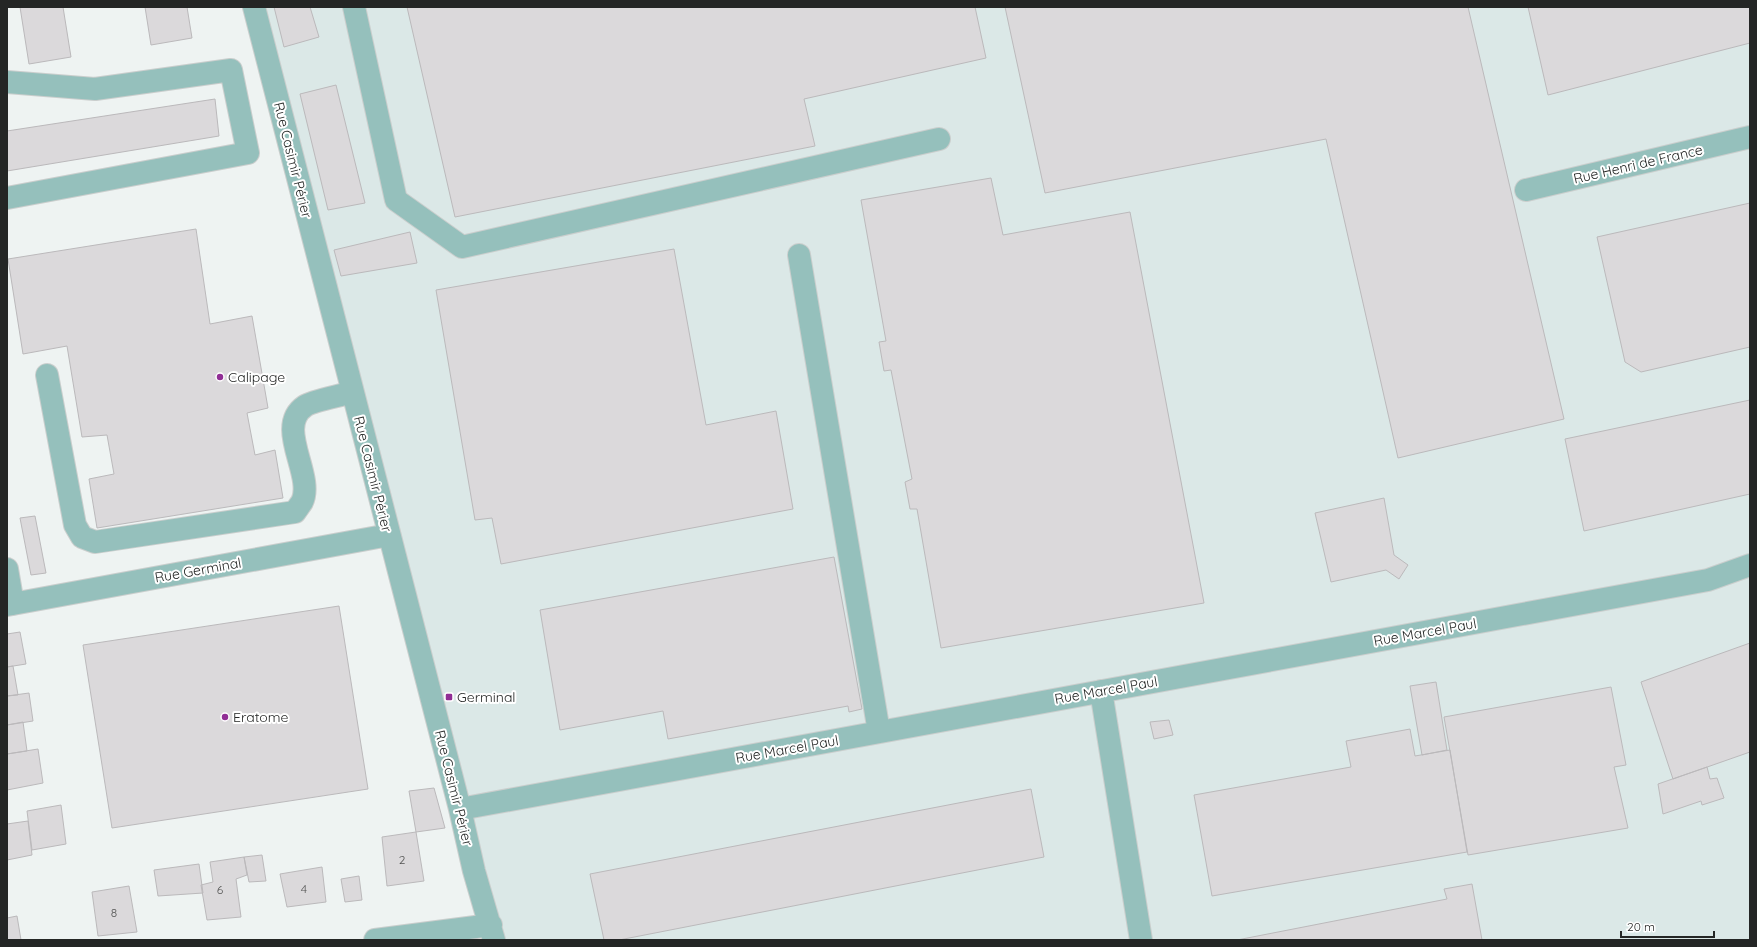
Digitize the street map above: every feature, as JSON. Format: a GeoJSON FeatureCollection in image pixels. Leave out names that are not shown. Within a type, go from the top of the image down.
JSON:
{"type":"FeatureCollection","features":[{"type":"Feature","properties":{"kind":"street","name":"Rue Casimir Périer"},"geometry":{"type":"LineString","coordinates":[[254,7],[460,809],[474,871],[492,933]]}},
{"type":"Feature","properties":{"kind":"street"},"geometry":{"type":"LineString","coordinates":[[354,7],[396,200],[462,247],[939,139]]}},
{"type":"Feature","properties":{"kind":"street"},"geometry":{"type":"LineString","coordinates":[[7,82],[95,89],[231,70],[248,153],[7,198]]}},
{"type":"Feature","properties":{"kind":"street","name":"Rue Henri de France"},"geometry":{"type":"LineString","coordinates":[[1526,190],[1750,137]]}},
{"type":"Feature","properties":{"kind":"street"},"geometry":{"type":"LineString","coordinates":[[798,255],[879,732]]}},
{"type":"Feature","properties":{"kind":"street"},"geometry":{"type":"LineString","coordinates":[[47,375],[75,525],[82,537],[95,542],[295,512],[303,501],[304,484],[292,426],[296,413],[307,405],[352,392]]}},
{"type":"Feature","properties":{"kind":"street","name":"Rue Germinal"},"geometry":{"type":"LineString","coordinates":[[10,604],[389,535]]}},
{"type":"Feature","properties":{"kind":"street","name":"Rue Marcel Paul"},"geometry":{"type":"LineString","coordinates":[[460,809],[1708,580],[1750,565]]}},
{"type":"Feature","properties":{"kind":"street"},"geometry":{"type":"LineString","coordinates":[[7,569],[10,604]]}},
{"type":"Feature","properties":{"kind":"street"},"geometry":{"type":"LineString","coordinates":[[1101,691],[1141,940]]}},
{"type":"Feature","properties":{"kind":"street"},"geometry":{"type":"LineString","coordinates":[[375,940],[492,933]]}},
{"type":"Feature","properties":{"kind":"shaded area"},"geometry":{"type":"Polygon","coordinates":[[[254,7],[1750,7],[1750,940],[497,940],[254,7]]]}},
{"type":"Feature","properties":{"kind":"building"},"geometry":{"type":"Polygon","coordinates":[[[20,7],[63,7],[71,57],[29,64],[20,7]]]}},
{"type":"Feature","properties":{"kind":"building"},"geometry":{"type":"Polygon","coordinates":[[[145,7],[187,7],[192,38],[151,45],[145,7]]]}},
{"type":"Feature","properties":{"kind":"building"},"geometry":{"type":"Polygon","coordinates":[[[274,7],[310,7],[319,37],[284,47],[274,7]]]}},
{"type":"Feature","properties":{"kind":"building"},"geometry":{"type":"Polygon","coordinates":[[[407,7],[975,7],[986,58],[804,99],[815,146],[455,217],[407,7]]]}},
{"type":"Feature","properties":{"kind":"building"},"geometry":{"type":"Polygon","coordinates":[[[1005,7],[1468,7],[1564,419],[1398,458],[1326,139],[1045,193],[1005,7]]]}},
{"type":"Feature","properties":{"kind":"building"},"geometry":{"type":"Polygon","coordinates":[[[1528,7],[1750,7],[1750,43],[1548,95],[1528,7]]]}},
{"type":"Feature","properties":{"kind":"building"},"geometry":{"type":"Polygon","coordinates":[[[336,85],[365,203],[328,210],[300,94],[336,85]]]}},
{"type":"Feature","properties":{"kind":"building"},"geometry":{"type":"Polygon","coordinates":[[[215,99],[219,136],[7,171],[7,131],[215,99]]]}},
{"type":"Feature","properties":{"kind":"building"},"geometry":{"type":"Polygon","coordinates":[[[991,178],[1003,235],[1130,212],[1204,603],[941,648],[917,509],[910,509],[905,482],[912,479],[891,370],[884,371],[879,342],[886,341],[861,200],[991,178]]]}},
{"type":"Feature","properties":{"kind":"building"},"geometry":{"type":"Polygon","coordinates":[[[1750,203],[1750,347],[1641,372],[1625,362],[1597,237],[1750,203]]]}},
{"type":"Feature","properties":{"kind":"building"},"geometry":{"type":"Polygon","coordinates":[[[196,229],[210,324],[252,316],[268,408],[247,413],[255,455],[275,450],[283,498],[97,528],[89,479],[114,474],[107,435],[82,437],[67,346],[23,354],[8,259],[196,229]]]}},
{"type":"Feature","properties":{"kind":"building"},"geometry":{"type":"Polygon","coordinates":[[[410,232],[417,263],[341,276],[334,250],[410,232]]]}},
{"type":"Feature","properties":{"kind":"building"},"geometry":{"type":"Polygon","coordinates":[[[674,249],[706,425],[776,411],[793,509],[501,564],[492,518],[475,520],[436,290],[674,249]]]}},
{"type":"Feature","properties":{"kind":"building"},"geometry":{"type":"Polygon","coordinates":[[[1750,400],[1750,494],[1584,531],[1565,439],[1750,400]]]}},
{"type":"Feature","properties":{"kind":"building"},"geometry":{"type":"Polygon","coordinates":[[[1384,498],[1394,555],[1408,565],[1399,579],[1386,570],[1331,582],[1315,513],[1384,498]]]}},
{"type":"Feature","properties":{"kind":"building"},"geometry":{"type":"Polygon","coordinates":[[[35,516],[46,573],[31,575],[20,518],[35,516]]]}},
{"type":"Feature","properties":{"kind":"building"},"geometry":{"type":"Polygon","coordinates":[[[834,557],[862,709],[849,712],[848,706],[668,739],[663,711],[560,730],[540,610],[834,557]]]}},
{"type":"Feature","properties":{"kind":"building","name":"Eratome"},"geometry":{"type":"Polygon","coordinates":[[[339,606],[368,789],[112,828],[83,645],[339,606]]]}},
{"type":"Feature","properties":{"kind":"building"},"geometry":{"type":"Polygon","coordinates":[[[20,632],[26,664],[7,667],[7,634],[20,632]]]}},
{"type":"Feature","properties":{"kind":"building"},"geometry":{"type":"Polygon","coordinates":[[[1750,643],[1750,752],[1673,779],[1641,682],[1750,643]]]}},
{"type":"Feature","properties":{"kind":"building"},"geometry":{"type":"Polygon","coordinates":[[[13,666],[18,695],[7,696],[7,667],[13,666]]]}},
{"type":"Feature","properties":{"kind":"building"},"geometry":{"type":"Polygon","coordinates":[[[1436,682],[1447,750],[1422,755],[1410,686],[1436,682]]]}},
{"type":"Feature","properties":{"kind":"building"},"geometry":{"type":"Polygon","coordinates":[[[1611,687],[1626,765],[1614,767],[1628,828],[1468,855],[1444,717],[1611,687]]]}},
{"type":"Feature","properties":{"kind":"building"},"geometry":{"type":"Polygon","coordinates":[[[29,693],[33,721],[7,725],[7,696],[29,693]]]}},
{"type":"Feature","properties":{"kind":"building"},"geometry":{"type":"Polygon","coordinates":[[[1169,720],[1173,735],[1154,739],[1150,722],[1169,720]]]}},
{"type":"Feature","properties":{"kind":"building"},"geometry":{"type":"Polygon","coordinates":[[[23,722],[27,751],[7,754],[7,725],[23,722]]]}},
{"type":"Feature","properties":{"kind":"building"},"geometry":{"type":"Polygon","coordinates":[[[1410,729],[1415,756],[1450,750],[1467,852],[1212,896],[1194,795],[1351,767],[1346,741],[1410,729]]]}},
{"type":"Feature","properties":{"kind":"building"},"geometry":{"type":"Polygon","coordinates":[[[38,749],[43,783],[7,790],[7,754],[38,749]]]}},
{"type":"Feature","properties":{"kind":"building"},"geometry":{"type":"Polygon","coordinates":[[[1707,767],[1710,779],[1717,778],[1724,798],[1702,805],[1701,801],[1663,814],[1658,784],[1707,767]]]}},
{"type":"Feature","properties":{"kind":"building"},"geometry":{"type":"Polygon","coordinates":[[[434,788],[445,828],[416,832],[409,791],[434,788]]]}},
{"type":"Feature","properties":{"kind":"building"},"geometry":{"type":"Polygon","coordinates":[[[1031,789],[1044,857],[619,940],[604,940],[590,874],[1031,789]]]}},
{"type":"Feature","properties":{"kind":"building"},"geometry":{"type":"Polygon","coordinates":[[[61,805],[66,844],[32,850],[27,811],[61,805]]]}},
{"type":"Feature","properties":{"kind":"building"},"geometry":{"type":"Polygon","coordinates":[[[28,821],[32,855],[7,860],[7,824],[28,821]]]}},
{"type":"Feature","properties":{"kind":"building"},"geometry":{"type":"Polygon","coordinates":[[[416,832],[424,881],[387,886],[382,837],[416,832]]]}},
{"type":"Feature","properties":{"kind":"building"},"geometry":{"type":"Polygon","coordinates":[[[262,855],[266,881],[249,882],[244,857],[262,855]]]}},
{"type":"Feature","properties":{"kind":"building"},"geometry":{"type":"Polygon","coordinates":[[[244,857],[247,875],[236,879],[241,917],[207,920],[201,885],[213,882],[210,862],[244,857]]]}},
{"type":"Feature","properties":{"kind":"building"},"geometry":{"type":"Polygon","coordinates":[[[199,864],[203,893],[158,896],[154,870],[199,864]]]}},
{"type":"Feature","properties":{"kind":"building"},"geometry":{"type":"Polygon","coordinates":[[[322,867],[326,902],[287,907],[280,874],[322,867]]]}},
{"type":"Feature","properties":{"kind":"building"},"geometry":{"type":"Polygon","coordinates":[[[359,876],[362,900],[345,902],[341,879],[359,876]]]}},
{"type":"Feature","properties":{"kind":"building"},"geometry":{"type":"Polygon","coordinates":[[[1472,884],[1482,940],[1237,940],[1447,899],[1444,889],[1472,884]]]}},
{"type":"Feature","properties":{"kind":"building"},"geometry":{"type":"Polygon","coordinates":[[[129,886],[137,932],[98,936],[92,892],[129,886]]]}},
{"type":"Feature","properties":{"kind":"building"},"geometry":{"type":"Polygon","coordinates":[[[17,916],[21,940],[7,940],[7,918],[17,916]]]}},
{"type":"Feature","properties":{"kind":"place","name":"Calipage"},"geometry":{"type":"Point","coordinates":[220,377]}},
{"type":"Feature","properties":{"kind":"place","name":"Germinal"},"geometry":{"type":"Point","coordinates":[449,697]}},
{"type":"Feature","properties":{"kind":"place","name":"Eratome"},"geometry":{"type":"Point","coordinates":[225,717]}}]}
